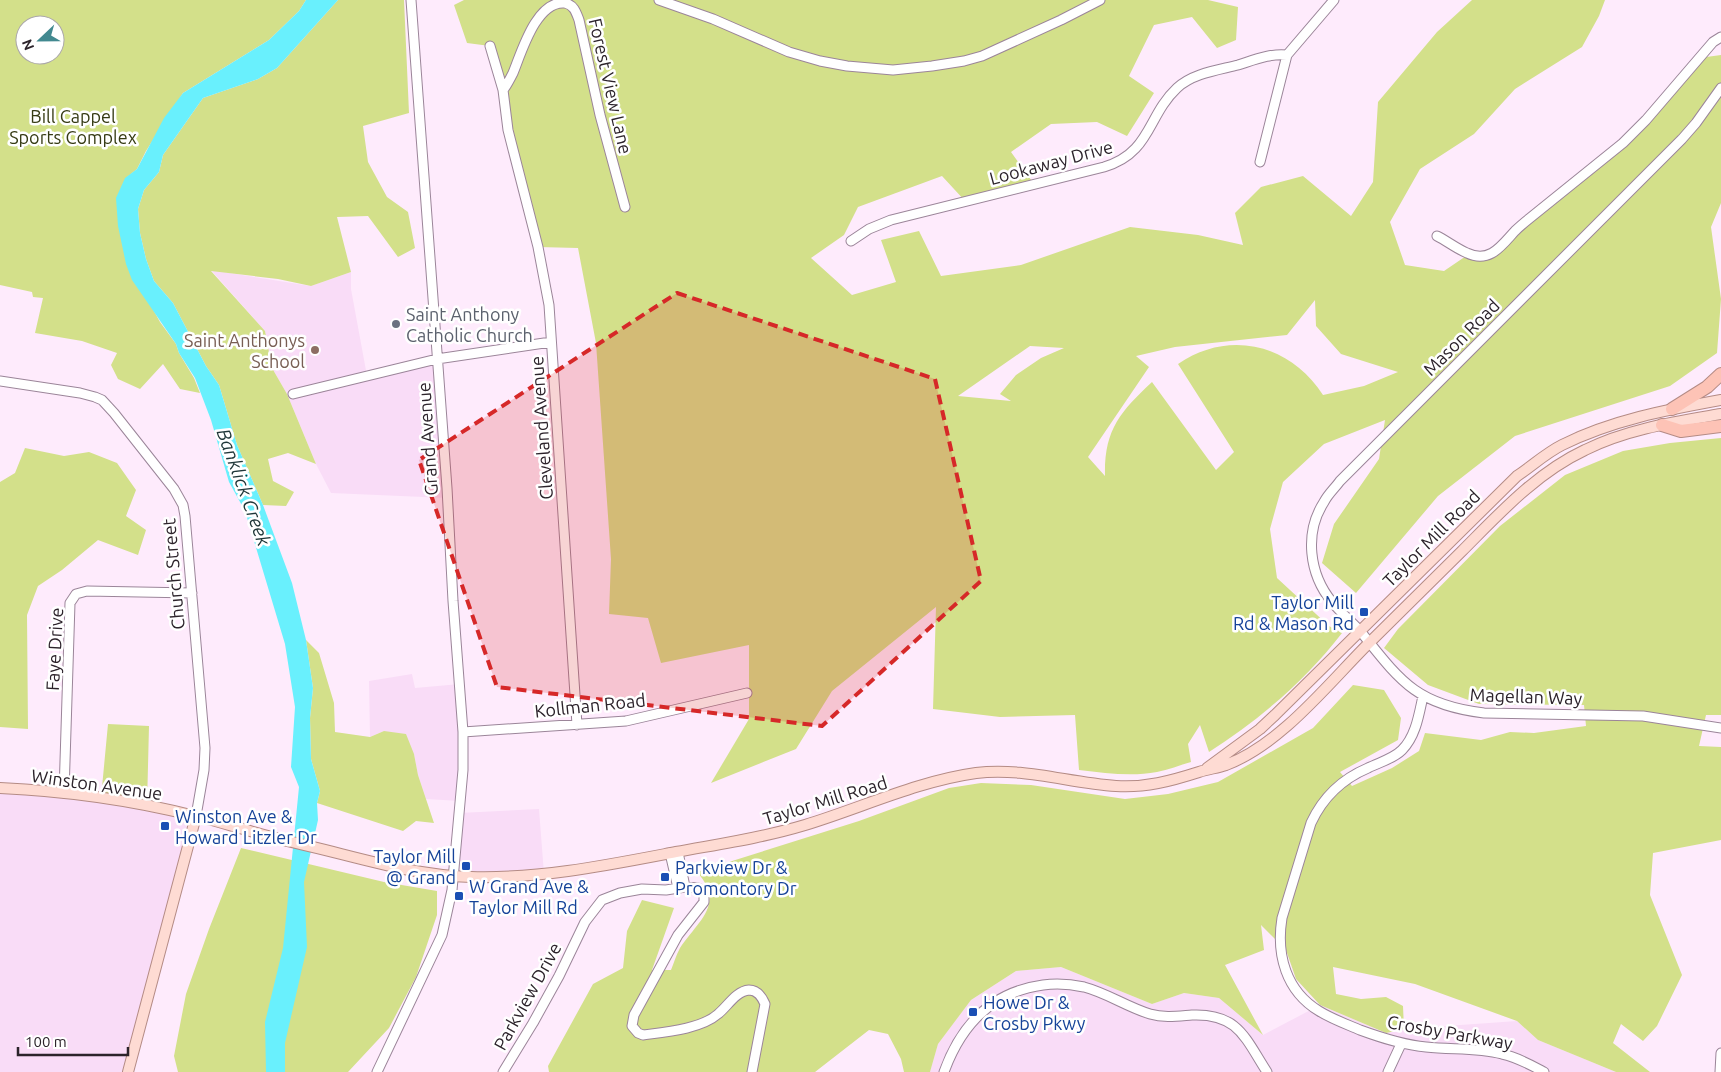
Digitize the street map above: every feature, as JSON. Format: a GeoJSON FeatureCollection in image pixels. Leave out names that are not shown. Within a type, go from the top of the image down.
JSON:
{"type":"FeatureCollection","features":[{"type":"Feature","properties":{"kind":"highway"},"geometry":{"type":"LineString","coordinates":[[1672,409],[1703,390],[1721,374]]}},
{"type":"Feature","properties":{"kind":"highway"},"geometry":{"type":"LineString","coordinates":[[1662,425],[1681,431],[1721,426]]}},
{"type":"Feature","properties":{"kind":"main road","name":"Taylor Mill Road"},"geometry":{"type":"LineString","coordinates":[[1204,770],[1260,729],[1517,476],[1549,453],[1612,424],[1672,409],[1721,400]]}},
{"type":"Feature","properties":{"kind":"main road","name":"Taylor Mill Road"},"geometry":{"type":"LineString","coordinates":[[452,876],[499,878],[566,871],[737,842],[776,834],[943,779],[978,772],[1015,772],[1102,785],[1138,786],[1164,783],[1223,766],[1247,755],[1278,733],[1330,684],[1505,508],[1540,477],[1588,448],[1627,434],[1662,425],[1721,414]]}},
{"type":"Feature","properties":{"kind":"main road","name":"Winston Avenue"},"geometry":{"type":"LineString","coordinates":[[0,788],[64,792],[122,800],[196,816],[405,870],[452,876]]}},
{"type":"Feature","properties":{"kind":"main road"},"geometry":{"type":"LineString","coordinates":[[128,1072],[196,816]]}},
{"type":"Feature","properties":{"kind":"street","name":"Grand Avenue"},"geometry":{"type":"LineString","coordinates":[[377,1072],[442,935],[452,890],[463,770],[463,732],[411,0]]}},
{"type":"Feature","properties":{"kind":"street"},"geometry":{"type":"LineString","coordinates":[[659,0],[713,19],[789,52],[820,61],[885,70],[932,66],[982,56],[1100,0]]}},
{"type":"Feature","properties":{"kind":"street"},"geometry":{"type":"LineString","coordinates":[[1260,162],[1287,55],[1334,0]]}},
{"type":"Feature","properties":{"kind":"street","name":"Forest View Lane"},"geometry":{"type":"LineString","coordinates":[[503,90],[512,76],[530,29],[541,12],[556,2],[568,3],[573,7],[579,20],[600,116],[625,207]]}},
{"type":"Feature","properties":{"kind":"street"},"geometry":{"type":"LineString","coordinates":[[1437,236],[1469,254],[1481,256],[1494,253],[1530,218],[1622,143],[1646,120],[1713,42],[1721,37]]}},
{"type":"Feature","properties":{"kind":"street","name":"Cleveland Avenue"},"geometry":{"type":"LineString","coordinates":[[490,46],[503,90],[508,130],[542,266],[549,305],[577,725]]}},
{"type":"Feature","properties":{"kind":"street","name":"Lookaway Drive"},"geometry":{"type":"LineString","coordinates":[[851,241],[869,229],[891,220],[1096,169],[1120,161],[1137,148],[1169,98],[1186,81],[1262,58],[1287,55]]}},
{"type":"Feature","properties":{"kind":"street","name":"Mason Road"},"geometry":{"type":"LineString","coordinates":[[1360,631],[1332,602],[1320,584],[1314,568],[1313,532],[1324,501],[1340,481],[1682,139],[1721,88]]}},
{"type":"Feature","properties":{"kind":"street"},"geometry":{"type":"LineString","coordinates":[[293,394],[437,359],[551,342]]}},
{"type":"Feature","properties":{"kind":"street","name":"Church Street"},"geometry":{"type":"LineString","coordinates":[[0,381],[80,393],[102,400],[180,497],[185,516],[205,748],[204,770],[196,816]]}},
{"type":"Feature","properties":{"kind":"street","name":"Faye Drive"},"geometry":{"type":"LineString","coordinates":[[64,792],[70,602],[76,594],[87,591],[192,593]]}},
{"type":"Feature","properties":{"kind":"street","name":"Magellan Way"},"geometry":{"type":"LineString","coordinates":[[1360,631],[1387,665],[1423,696],[1438,703],[1467,711],[1643,716],[1721,728]]}},
{"type":"Feature","properties":{"kind":"street","name":"Kollman Road"},"geometry":{"type":"LineString","coordinates":[[463,732],[626,721],[748,693]]}},
{"type":"Feature","properties":{"kind":"street","name":"Crosby Parkway"},"geometry":{"type":"LineString","coordinates":[[1423,696],[1415,728],[1403,749],[1388,759],[1350,776],[1329,795],[1317,811],[1311,823],[1279,934],[1279,948],[1282,960],[1289,979],[1300,996],[1310,1006],[1333,1019],[1401,1044],[1428,1048],[1481,1050],[1502,1054],[1544,1072]]}},
{"type":"Feature","properties":{"kind":"street"},"geometry":{"type":"LineString","coordinates":[[674,853],[681,888],[694,886],[702,890],[704,902],[678,935],[634,1015],[632,1026],[638,1033],[643,1034],[700,1024],[719,1014],[740,993],[747,990],[754,991],[763,998],[766,1004],[752,1072]]}},
{"type":"Feature","properties":{"kind":"street","name":"Parkview Drive"},"geometry":{"type":"LineString","coordinates":[[503,1072],[559,976],[585,922],[602,900],[620,893],[642,889],[666,890],[681,888]]}},
{"type":"Feature","properties":{"kind":"street"},"geometry":{"type":"LineString","coordinates":[[944,1072],[959,1038],[979,1013],[1004,996],[1020,989],[1052,984],[1067,984],[1094,990],[1141,1012],[1163,1017],[1208,1015],[1224,1019],[1238,1029],[1267,1072]]}},
{"type":"Feature","properties":{"kind":"street"},"geometry":{"type":"LineString","coordinates":[[1388,1072],[1401,1044]]}},
{"type":"Feature","properties":{"kind":"street"},"geometry":{"type":"LineString","coordinates":[[1720,1072],[1721,1055]]}},
{"type":"Feature","properties":{"kind":"highlighted area"},"geometry":{"type":"Polygon","coordinates":[[[677,293],[935,379],[981,581],[822,726],[497,687],[419,460],[677,293]]]}},
{"type":"Feature","properties":{"kind":"shaded area"},"geometry":{"type":"Polygon","coordinates":[[[211,270],[311,286],[351,272],[351,289],[367,376],[437,359],[447,498],[331,493],[316,464],[287,394],[272,368],[265,331],[211,270]]]}},
{"type":"Feature","properties":{"kind":"shaded area"},"geometry":{"type":"Polygon","coordinates":[[[412,674],[415,688],[460,684],[460,801],[426,799],[418,775],[414,754],[384,731],[370,737],[369,681],[412,674]]]}},
{"type":"Feature","properties":{"kind":"shaded area"},"geometry":{"type":"Polygon","coordinates":[[[0,788],[28,790],[196,816],[128,1072],[0,1072],[0,788]]]}},
{"type":"Feature","properties":{"kind":"shaded area"},"geometry":{"type":"Polygon","coordinates":[[[539,809],[544,874],[452,876],[459,813],[539,809]]]}},
{"type":"Feature","properties":{"kind":"shaded area"},"geometry":{"type":"Polygon","coordinates":[[[1061,967],[1152,1004],[1184,993],[1219,998],[1263,1035],[1320,1005],[1386,1033],[1404,1029],[1517,1021],[1538,1040],[1616,1072],[930,1072],[938,1044],[971,1000],[1016,971],[1061,967]]]}},
{"type":"Feature","properties":{"kind":"green space","name":"Bill Cappel Sports Complex"},"geometry":{"type":"Polygon","coordinates":[[[0,0],[306,0],[299,11],[269,40],[183,93],[146,151],[137,169],[125,179],[149,302],[160,322],[176,344],[200,393],[180,389],[163,364],[140,389],[118,379],[111,365],[117,353],[82,341],[35,333],[43,298],[33,297],[32,292],[0,285],[0,0]]]}},
{"type":"Feature","properties":{"kind":"green space"},"geometry":{"type":"Polygon","coordinates":[[[338,0],[404,0],[409,113],[363,126],[368,162],[387,197],[408,212],[415,248],[398,257],[368,216],[337,217],[351,272],[311,286],[278,279],[211,271],[265,331],[272,368],[287,394],[316,464],[288,453],[268,459],[273,481],[294,492],[286,506],[263,505],[237,445],[219,385],[206,366],[173,303],[154,281],[146,259],[140,233],[138,209],[144,190],[159,172],[163,155],[203,98],[258,79],[277,68],[338,0]]]}},
{"type":"Feature","properties":{"kind":"green space"},"geometry":{"type":"Polygon","coordinates":[[[464,0],[1208,0],[1238,7],[1236,40],[1217,48],[1192,17],[1154,25],[1129,76],[1154,93],[1127,136],[1097,122],[1051,124],[1011,152],[1034,184],[966,202],[942,176],[858,207],[844,235],[811,258],[852,295],[896,282],[881,240],[919,231],[941,276],[1021,265],[1130,227],[1198,235],[1243,245],[1235,213],[1261,187],[1303,176],[1351,216],[1373,182],[1378,102],[1437,32],[1472,0],[1605,0],[1599,16],[1582,47],[1515,89],[1474,134],[1420,169],[1390,222],[1405,265],[1444,271],[1469,254],[1487,255],[1623,143],[1699,58],[1721,55],[1721,203],[1711,227],[1721,299],[1717,353],[1670,386],[1515,436],[1438,496],[1356,593],[1322,563],[1334,524],[1379,459],[1385,420],[1324,444],[1283,482],[1270,529],[1277,578],[1329,626],[1342,633],[1313,667],[1281,698],[1246,727],[1209,752],[1200,725],[1188,744],[1191,762],[1161,771],[1138,774],[1079,770],[1075,715],[1000,717],[933,709],[936,607],[832,691],[796,749],[711,783],[749,719],[749,645],[661,663],[648,618],[609,614],[611,559],[596,343],[578,248],[538,247],[490,46],[467,43],[454,5],[464,0]],[[1315,300],[1287,335],[1175,347],[1136,356],[1149,367],[1088,457],[1105,476],[1107,446],[1116,423],[1131,403],[1152,382],[1216,470],[1234,452],[1178,364],[1198,353],[1218,347],[1238,345],[1257,347],[1276,354],[1294,364],[1323,395],[1364,386],[1398,372],[1341,354],[1316,326],[1315,300]],[[1030,346],[958,396],[1011,401],[1000,394],[1016,375],[1041,358],[1064,348],[1030,346]]]}},
{"type":"Feature","properties":{"kind":"green space"},"geometry":{"type":"Polygon","coordinates":[[[1721,438],[1721,715],[1706,715],[1699,746],[1721,747],[1721,840],[1653,853],[1650,895],[1682,975],[1657,1026],[1643,1041],[1621,1024],[1613,1043],[1650,1072],[1616,1072],[1538,1040],[1517,1021],[1415,984],[1333,967],[1336,994],[1361,999],[1386,997],[1403,1006],[1404,1029],[1386,1033],[1320,1005],[1296,979],[1286,950],[1261,925],[1264,950],[1225,965],[1263,1035],[1219,998],[1184,993],[1152,1004],[1061,967],[1016,971],[971,1000],[938,1044],[930,1072],[904,1072],[901,1059],[888,1034],[869,1030],[815,1072],[549,1072],[548,1066],[593,984],[623,968],[627,931],[642,900],[674,908],[652,970],[671,970],[680,948],[701,921],[709,903],[709,894],[705,883],[697,872],[859,821],[949,788],[981,783],[1031,785],[1125,799],[1168,794],[1218,782],[1313,728],[1353,685],[1384,690],[1401,718],[1398,740],[1340,772],[1352,786],[1392,768],[1419,751],[1425,733],[1481,740],[1510,732],[1534,733],[1586,726],[1584,705],[1479,704],[1428,685],[1384,648],[1398,629],[1500,526],[1565,475],[1623,451],[1670,443],[1721,438]]]}},
{"type":"Feature","properties":{"kind":"green space"},"geometry":{"type":"Polygon","coordinates":[[[25,448],[64,456],[89,452],[117,463],[136,490],[126,516],[146,530],[138,555],[98,540],[62,570],[38,586],[27,615],[28,729],[0,727],[0,482],[15,473],[25,448]]]}},
{"type":"Feature","properties":{"kind":"green space"},"geometry":{"type":"Polygon","coordinates":[[[306,640],[319,653],[334,703],[335,732],[370,737],[384,731],[406,734],[414,754],[418,775],[434,823],[416,821],[403,831],[317,803],[320,791],[311,759],[310,718],[313,688],[306,640]]]}},
{"type":"Feature","properties":{"kind":"green space"},"geometry":{"type":"Polygon","coordinates":[[[108,724],[149,726],[147,806],[101,798],[108,724]]]}},
{"type":"Feature","properties":{"kind":"green space"},"geometry":{"type":"Polygon","coordinates":[[[241,848],[384,882],[437,891],[437,915],[416,977],[389,1028],[348,1072],[178,1072],[174,1056],[186,994],[241,848]]]}},
{"type":"Feature","properties":{"kind":"water","name":"Banklick Creek"},"geometry":{"type":"Polygon","coordinates":[[[306,0],[338,0],[277,68],[258,79],[203,98],[163,155],[159,172],[144,190],[138,209],[140,233],[146,259],[154,281],[173,303],[206,366],[219,385],[237,445],[263,505],[292,583],[306,640],[313,688],[310,718],[311,759],[320,791],[317,803],[318,820],[304,882],[307,947],[285,1043],[285,1072],[266,1072],[265,1022],[283,948],[299,787],[291,767],[295,707],[285,644],[245,511],[229,482],[211,420],[195,378],[179,353],[176,344],[132,280],[126,264],[118,226],[116,198],[125,178],[137,169],[164,118],[183,93],[269,40],[299,11],[306,0]]]}},
{"type":"Feature","properties":{"kind":"place","name":"Saint Anthony Catholic Church"},"geometry":{"type":"Point","coordinates":[396,324]}},
{"type":"Feature","properties":{"kind":"place","name":"Saint Anthonys School"},"geometry":{"type":"Point","coordinates":[315,350]}},
{"type":"Feature","properties":{"kind":"place","name":"Taylor Mill Rd & Mason Rd"},"geometry":{"type":"Point","coordinates":[1364,612]}},
{"type":"Feature","properties":{"kind":"place","name":"Winston Ave & Howard Litzler Dr"},"geometry":{"type":"Point","coordinates":[165,826]}},
{"type":"Feature","properties":{"kind":"place","name":"Taylor Mill @ Grand"},"geometry":{"type":"Point","coordinates":[466,866]}},
{"type":"Feature","properties":{"kind":"place","name":"Parkview Dr & Promontory Dr"},"geometry":{"type":"Point","coordinates":[665,877]}},
{"type":"Feature","properties":{"kind":"place","name":"W Grand Ave & Taylor Mill Rd"},"geometry":{"type":"Point","coordinates":[459,896]}},
{"type":"Feature","properties":{"kind":"place","name":"Howe Dr & Crosby Pkwy"},"geometry":{"type":"Point","coordinates":[973,1012]}}]}
